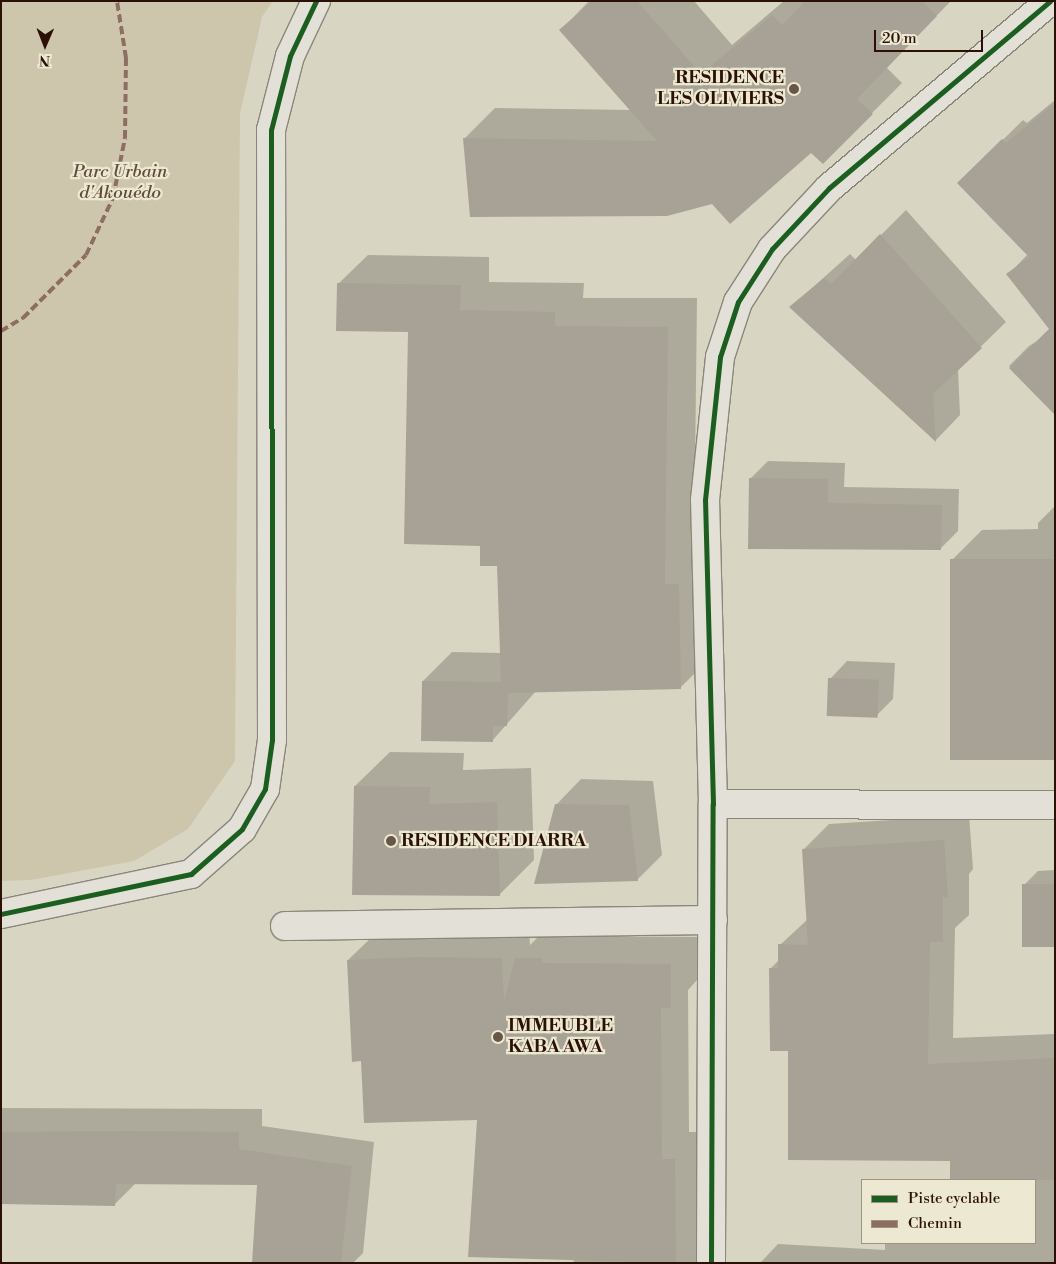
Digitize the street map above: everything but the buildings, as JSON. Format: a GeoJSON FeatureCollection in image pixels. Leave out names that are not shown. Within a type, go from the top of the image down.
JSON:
{"type":"FeatureCollection","features":[{"type":"Feature","properties":{"kind":"street"},"geometry":{"type":"LineString","coordinates":[[1,914],[191,874],[242,829],[265,789],[272,740],[271,130],[290,56],[316,1]]}},
{"type":"Feature","properties":{"kind":"street"},"geometry":{"type":"LineString","coordinates":[[711,1263],[713,804],[706,500],[720,357],[738,302],[772,249],[829,188],[1050,1]]}},
{"type":"Feature","properties":{"kind":"street"},"geometry":{"type":"LineString","coordinates":[[713,804],[1055,805]]}},
{"type":"Feature","properties":{"kind":"street"},"geometry":{"type":"LineString","coordinates":[[285,926],[713,920]]}},
{"type":"Feature","properties":{"kind":"green space","name":"Parc Urbain d'Akouédo"},"geometry":{"type":"Polygon","coordinates":[[[1,1],[273,1],[262,17],[240,114],[235,761],[188,829],[134,861],[31,880],[1,881],[1,1]]]}},
{"type":"Feature","properties":{"kind":"marked path"},"geometry":{"type":"LineString","coordinates":[[1,331],[23,318],[86,255],[113,198],[125,138],[126,58],[117,1]]}},
{"type":"Feature","properties":{"kind":"cycle path"},"geometry":{"type":"LineString","coordinates":[[1,914],[191,874],[242,829],[265,789],[272,740],[271,130],[290,56],[316,1]]}},
{"type":"Feature","properties":{"kind":"cycle path"},"geometry":{"type":"LineString","coordinates":[[711,1263],[713,804],[705,500],[720,357],[738,302],[772,249],[829,188],[1050,1]]}},
{"type":"Feature","properties":{"kind":"place","name":"RESIDENCE LES OLIVIERS"},"geometry":{"type":"Point","coordinates":[794,89]}},
{"type":"Feature","properties":{"kind":"place","name":"RESIDENCE DIARRA"},"geometry":{"type":"Point","coordinates":[391,841]}},
{"type":"Feature","properties":{"kind":"place","name":"IMMEUBLE KABA AWA"},"geometry":{"type":"Point","coordinates":[498,1037]}}]}
